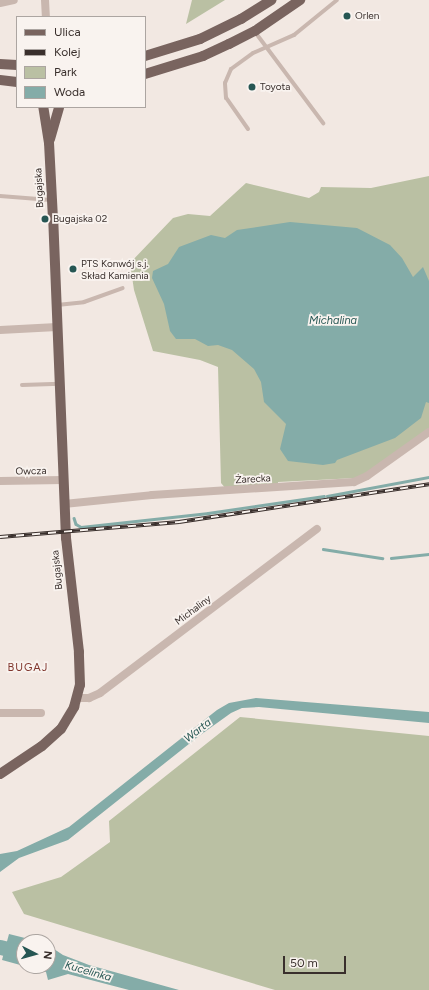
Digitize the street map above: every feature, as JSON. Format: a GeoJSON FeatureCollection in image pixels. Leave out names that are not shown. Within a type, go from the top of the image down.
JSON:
{"type":"FeatureCollection","features":[{"type":"Feature","properties":{"kind":"main road"},"geometry":{"type":"LineString","coordinates":[[146,56],[200,39],[241,19],[271,0]]}},
{"type":"Feature","properties":{"kind":"main road"},"geometry":{"type":"LineString","coordinates":[[146,74],[203,56],[255,31],[300,0]]}},
{"type":"Feature","properties":{"kind":"main road"},"geometry":{"type":"LineString","coordinates":[[0,64],[16,65]]}},
{"type":"Feature","properties":{"kind":"main road"},"geometry":{"type":"LineString","coordinates":[[0,80],[16,82]]}},
{"type":"Feature","properties":{"kind":"main road","name":"Bugajska"},"geometry":{"type":"LineString","coordinates":[[42,108],[49,143]]}},
{"type":"Feature","properties":{"kind":"main road","name":"Bugajska"},"geometry":{"type":"LineString","coordinates":[[0,774],[52,739],[68,719],[78,698],[81,672],[68,563],[64,504],[49,143],[52,108]]}},
{"type":"Feature","properties":{"kind":"main road"},"geometry":{"type":"LineString","coordinates":[[49,143],[59,108]]}},
{"type":"Feature","properties":{"kind":"street"},"geometry":{"type":"LineString","coordinates":[[0,3],[14,0]]}},
{"type":"Feature","properties":{"kind":"street"},"geometry":{"type":"LineString","coordinates":[[45,0],[46,16]]}},
{"type":"Feature","properties":{"kind":"street"},"geometry":{"type":"LineString","coordinates":[[0,330],[57,327]]}},
{"type":"Feature","properties":{"kind":"street","name":"Żarecka"},"geometry":{"type":"LineString","coordinates":[[64,504],[152,495],[354,482],[367,476],[429,432]]}},
{"type":"Feature","properties":{"kind":"street","name":"Owcza"},"geometry":{"type":"LineString","coordinates":[[0,481],[63,480]]}},
{"type":"Feature","properties":{"kind":"street","name":"Michaliny"},"geometry":{"type":"LineString","coordinates":[[78,698],[89,698],[100,693],[317,529]]}},
{"type":"Feature","properties":{"kind":"street"},"geometry":{"type":"LineString","coordinates":[[0,712],[40,713]]}},
{"type":"Feature","properties":{"kind":"lane"},"geometry":{"type":"LineString","coordinates":[[248,129],[229,104],[225,83],[236,64],[266,47],[294,35],[337,0]]}},
{"type":"Feature","properties":{"kind":"lane"},"geometry":{"type":"LineString","coordinates":[[255,31],[323,123]]}},
{"type":"Feature","properties":{"kind":"lane"},"geometry":{"type":"LineString","coordinates":[[0,196],[52,200]]}},
{"type":"Feature","properties":{"kind":"lane"},"geometry":{"type":"LineString","coordinates":[[56,305],[84,302],[123,288]]}},
{"type":"Feature","properties":{"kind":"lane"},"geometry":{"type":"LineString","coordinates":[[22,385],[60,384]]}},
{"type":"Feature","properties":{"kind":"green space"},"geometry":{"type":"Polygon","coordinates":[[[192,0],[225,0],[186,24],[192,0]]]}},
{"type":"Feature","properties":{"kind":"green space","name":"Michalina"},"geometry":{"type":"Polygon","coordinates":[[[429,176],[429,429],[369,472],[356,478],[278,482],[278,487],[227,490],[221,483],[218,367],[200,360],[153,351],[134,290],[130,263],[173,218],[188,214],[210,216],[246,183],[309,198],[319,192],[321,187],[371,188],[429,176]]]}},
{"type":"Feature","properties":{"kind":"green space"},"geometry":{"type":"Polygon","coordinates":[[[240,717],[429,736],[429,990],[275,990],[24,914],[12,892],[61,877],[110,842],[109,821],[240,717]]]}},
{"type":"Feature","properties":{"kind":"water","name":"Michalina"},"geometry":{"type":"Polygon","coordinates":[[[290,222],[357,228],[390,245],[402,258],[413,277],[423,267],[429,281],[429,403],[426,402],[421,418],[395,438],[337,460],[335,463],[323,465],[288,461],[280,449],[286,424],[264,402],[261,382],[254,369],[232,350],[218,345],[208,346],[195,339],[176,339],[170,331],[164,304],[152,278],[153,271],[168,264],[179,247],[211,235],[225,238],[237,230],[290,222]]]}},
{"type":"Feature","properties":{"kind":"water","name":"Warta"},"geometry":{"type":"Polygon","coordinates":[[[256,698],[429,712],[429,723],[259,707],[242,708],[231,713],[199,736],[68,840],[19,858],[0,872],[0,854],[17,851],[69,827],[217,710],[229,703],[256,698]]]}},
{"type":"Feature","properties":{"kind":"water"},"geometry":{"type":"Polygon","coordinates":[[[9,934],[16,936],[16,964],[2,960],[9,934]]]}},
{"type":"Feature","properties":{"kind":"water"},"geometry":{"type":"Polygon","coordinates":[[[56,950],[63,955],[89,965],[179,990],[129,990],[68,974],[48,980],[46,974],[56,974],[56,950]]]}},
{"type":"Feature","properties":{"kind":"waterway"},"geometry":{"type":"LineString","coordinates":[[327,496],[429,477]]}},
{"type":"Feature","properties":{"kind":"waterway"},"geometry":{"type":"LineString","coordinates":[[74,518],[76,524],[81,527],[208,513],[324,496]]}},
{"type":"Feature","properties":{"kind":"waterway"},"geometry":{"type":"LineString","coordinates":[[323,549],[382,558]]}},
{"type":"Feature","properties":{"kind":"waterway"},"geometry":{"type":"LineString","coordinates":[[391,558],[429,554]]}},
{"type":"Feature","properties":{"kind":"waterway","name":"Kucelinka"},"geometry":{"type":"LineString","coordinates":[[0,947],[16,951]]}},
{"type":"Feature","properties":{"kind":"railway"},"geometry":{"type":"LineString","coordinates":[[0,537],[179,522],[429,484]]}},
{"type":"Feature","properties":{"kind":"place","name":"Orlen"},"geometry":{"type":"Point","coordinates":[347,16]}},
{"type":"Feature","properties":{"kind":"place","name":"Toyota"},"geometry":{"type":"Point","coordinates":[252,87]}},
{"type":"Feature","properties":{"kind":"place","name":"Bugajska 02"},"geometry":{"type":"Point","coordinates":[45,219]}},
{"type":"Feature","properties":{"kind":"place","name":"PTS Konwój s.j. Skład Kamienia"},"geometry":{"type":"Point","coordinates":[73,269]}},
{"type":"Feature","properties":{"kind":"district","name":"BUGAJ"},"geometry":{"type":"Point","coordinates":[28,668]}}]}
